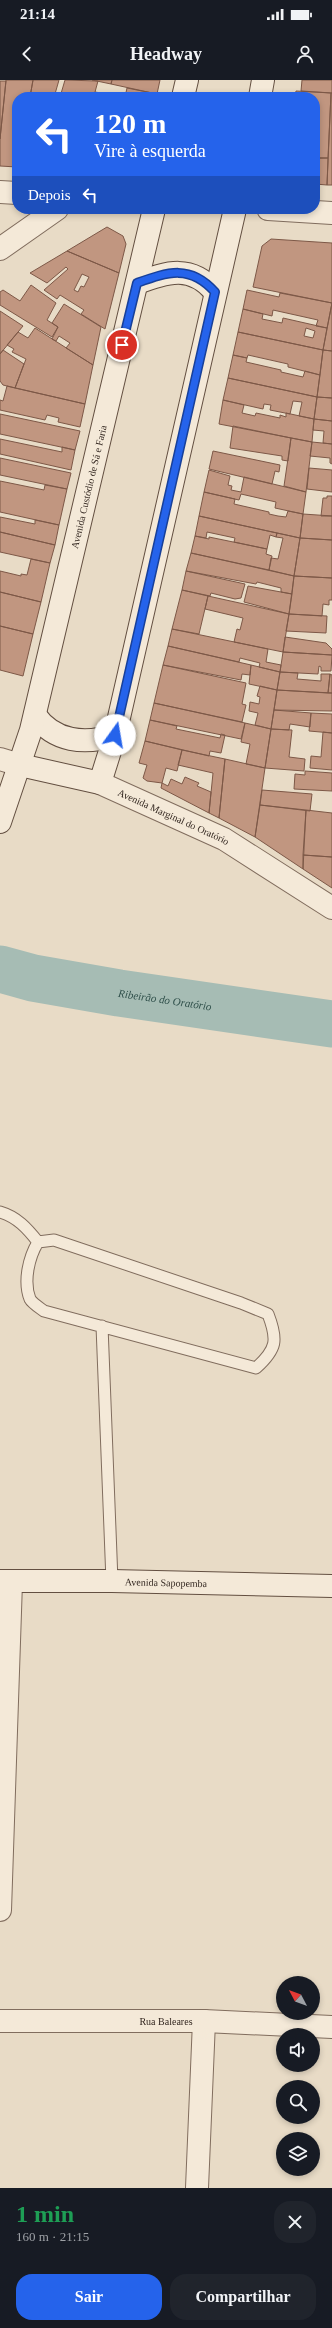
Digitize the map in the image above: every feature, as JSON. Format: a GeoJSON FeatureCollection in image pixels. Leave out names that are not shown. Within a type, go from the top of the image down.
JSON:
{"type":"FeatureCollection","features":[{"type":"Feature","properties":{"kind":"street"},"geometry":{"type":"LineString","coordinates":[[184,92],[187,80]]}},
{"type":"Feature","properties":{"kind":"street"},"geometry":{"type":"LineString","coordinates":[[261,92],[263,80]]}},
{"type":"Feature","properties":{"kind":"street"},"geometry":{"type":"LineString","coordinates":[[0,192],[12,193]]}},
{"type":"Feature","properties":{"kind":"street"},"geometry":{"type":"LineString","coordinates":[[320,212],[332,213]]}},
{"type":"Feature","properties":{"kind":"street"},"geometry":{"type":"LineString","coordinates":[[0,249],[50,214]]}},
{"type":"Feature","properties":{"kind":"street","name":"Avenida Custódio de Sá e Faria"},"geometry":{"type":"LineString","coordinates":[[0,822],[10,762],[35,715],[153,214]]}},
{"type":"Feature","properties":{"kind":"street"},"geometry":{"type":"LineString","coordinates":[[100,783],[115,735],[234,214]]}},
{"type":"Feature","properties":{"kind":"street"},"geometry":{"type":"LineString","coordinates":[[137,283],[174,272],[196,276],[207,283],[215,292]]}},
{"type":"Feature","properties":{"kind":"street"},"geometry":{"type":"LineString","coordinates":[[35,715],[48,730],[61,736],[98,740],[115,735]]}},
{"type":"Feature","properties":{"kind":"street","name":"Avenida Marginal do Oratório"},"geometry":{"type":"LineString","coordinates":[[10,762],[100,783],[224,839],[332,908]]}},
{"type":"Feature","properties":{"kind":"street"},"geometry":{"type":"LineString","coordinates":[[0,1910],[5,1581]]}},
{"type":"Feature","properties":{"kind":"street","name":"Avenida Sapopemba"},"geometry":{"type":"LineString","coordinates":[[5,1581],[112,1581],[332,1586]]}},
{"type":"Feature","properties":{"kind":"street","name":"Rua Baleares"},"geometry":{"type":"LineString","coordinates":[[0,2021],[204,2021],[332,2027]]}},
{"type":"Feature","properties":{"kind":"street"},"geometry":{"type":"LineString","coordinates":[[197,2188],[204,2021]]}},
{"type":"Feature","properties":{"kind":"lane"},"geometry":{"type":"LineString","coordinates":[[0,1212],[12,1216],[26,1227],[38,1242]]}},
{"type":"Feature","properties":{"kind":"lane"},"geometry":{"type":"LineString","coordinates":[[54,1240],[241,1303],[268,1314],[276,1334],[269,1356],[256,1368],[44,1311],[30,1299],[27,1279],[31,1253],[38,1242],[54,1240]]}},
{"type":"Feature","properties":{"kind":"lane"},"geometry":{"type":"LineString","coordinates":[[102,1326],[112,1581]]}},
{"type":"Feature","properties":{"kind":"building"},"geometry":{"type":"Polygon","coordinates":[[[6,80],[33,80],[31,92],[12,92],[12,167],[0,166],[0,139],[6,80]]]}},
{"type":"Feature","properties":{"kind":"building"},"geometry":{"type":"Polygon","coordinates":[[[33,80],[59,80],[56,92],[31,92],[33,80]]]}},
{"type":"Feature","properties":{"kind":"building"},"geometry":{"type":"Polygon","coordinates":[[[65,80],[98,81],[95,92],[61,92],[65,80]]]}},
{"type":"Feature","properties":{"kind":"building"},"geometry":{"type":"Polygon","coordinates":[[[92,80],[112,80],[111,84],[92,80]]]}},
{"type":"Feature","properties":{"kind":"building"},"geometry":{"type":"Polygon","coordinates":[[[112,80],[160,80],[157,92],[148,92],[111,84],[112,80]]]}},
{"type":"Feature","properties":{"kind":"building"},"geometry":{"type":"Polygon","coordinates":[[[302,80],[332,80],[332,93],[301,91],[302,80]]]}},
{"type":"Feature","properties":{"kind":"building"},"geometry":{"type":"Polygon","coordinates":[[[0,81],[6,81],[0,139],[0,81]]]}},
{"type":"Feature","properties":{"kind":"building"},"geometry":{"type":"Polygon","coordinates":[[[127,88],[147,92],[126,92],[127,88]]]}},
{"type":"Feature","properties":{"kind":"building"},"geometry":{"type":"Polygon","coordinates":[[[320,92],[331,93],[328,158],[320,158],[320,92]]]}},
{"type":"Feature","properties":{"kind":"building"},"geometry":{"type":"Polygon","coordinates":[[[331,93],[332,185],[327,185],[331,93]]]}},
{"type":"Feature","properties":{"kind":"building"},"geometry":{"type":"Polygon","coordinates":[[[320,158],[328,158],[327,185],[320,184],[320,158]]]}},
{"type":"Feature","properties":{"kind":"building"},"geometry":{"type":"Polygon","coordinates":[[[107,227],[123,236],[126,244],[119,273],[67,251],[107,227]]]}},
{"type":"Feature","properties":{"kind":"building"},"geometry":{"type":"Polygon","coordinates":[[[271,239],[332,243],[332,303],[253,287],[262,246],[271,239]]]}},
{"type":"Feature","properties":{"kind":"building"},"geometry":{"type":"Polygon","coordinates":[[[67,251],[119,273],[105,329],[81,314],[84,310],[60,295],[57,299],[44,290],[68,269],[66,267],[47,283],[30,273],[67,251]],[[82,274],[74,290],[78,292],[81,286],[84,287],[89,277],[82,274]]]}},
{"type":"Feature","properties":{"kind":"building"},"geometry":{"type":"Polygon","coordinates":[[[31,285],[56,303],[47,320],[58,327],[52,337],[0,305],[0,292],[3,290],[20,301],[31,285]]]}},
{"type":"Feature","properties":{"kind":"building"},"geometry":{"type":"Polygon","coordinates":[[[247,290],[279,297],[280,293],[332,303],[327,328],[316,326],[318,320],[273,310],[272,316],[243,309],[247,290]]]}},
{"type":"Feature","properties":{"kind":"building"},"geometry":{"type":"Polygon","coordinates":[[[332,303],[332,351],[323,350],[332,303]]]}},
{"type":"Feature","properties":{"kind":"building"},"geometry":{"type":"Polygon","coordinates":[[[64,304],[101,327],[93,365],[66,348],[70,343],[59,336],[56,341],[52,339],[58,327],[52,323],[64,304]]]}},
{"type":"Feature","properties":{"kind":"building"},"geometry":{"type":"Polygon","coordinates":[[[243,309],[263,314],[262,319],[282,323],[283,318],[327,328],[323,350],[238,332],[243,309]],[[306,328],[304,336],[313,338],[315,331],[306,328]]]}},
{"type":"Feature","properties":{"kind":"building"},"geometry":{"type":"Polygon","coordinates":[[[0,311],[23,326],[0,354],[0,311]]]}},
{"type":"Feature","properties":{"kind":"building"},"geometry":{"type":"Polygon","coordinates":[[[35,328],[93,365],[85,404],[15,388],[26,359],[12,352],[14,349],[7,345],[18,332],[28,338],[35,328]]]}},
{"type":"Feature","properties":{"kind":"building"},"geometry":{"type":"Polygon","coordinates":[[[238,332],[323,350],[320,375],[288,367],[288,364],[248,355],[247,358],[233,355],[238,332]]]}},
{"type":"Feature","properties":{"kind":"building"},"geometry":{"type":"Polygon","coordinates":[[[3,350],[24,364],[15,388],[3,385],[0,381],[0,354],[3,350]]]}},
{"type":"Feature","properties":{"kind":"building"},"geometry":{"type":"Polygon","coordinates":[[[323,350],[332,351],[332,398],[317,397],[323,350]]]}},
{"type":"Feature","properties":{"kind":"building"},"geometry":{"type":"Polygon","coordinates":[[[233,355],[247,358],[246,362],[281,370],[281,372],[303,377],[305,371],[320,375],[317,397],[228,378],[233,355]]]}},
{"type":"Feature","properties":{"kind":"building"},"geometry":{"type":"Polygon","coordinates":[[[228,378],[317,397],[314,419],[299,416],[302,402],[293,401],[290,414],[270,410],[271,405],[264,404],[263,409],[223,400],[228,378]]]}},
{"type":"Feature","properties":{"kind":"building"},"geometry":{"type":"Polygon","coordinates":[[[7,386],[85,404],[80,427],[58,422],[59,418],[47,415],[45,420],[0,410],[0,400],[3,401],[7,386]]]}},
{"type":"Feature","properties":{"kind":"building"},"geometry":{"type":"Polygon","coordinates":[[[317,397],[332,398],[332,421],[314,419],[317,397]]]}},
{"type":"Feature","properties":{"kind":"building"},"geometry":{"type":"Polygon","coordinates":[[[223,400],[244,405],[242,413],[255,416],[256,413],[280,418],[280,415],[286,417],[286,413],[314,419],[312,442],[219,424],[223,400]]]}},
{"type":"Feature","properties":{"kind":"building"},"geometry":{"type":"Polygon","coordinates":[[[0,414],[80,431],[75,450],[0,434],[0,414]]]}},
{"type":"Feature","properties":{"kind":"building"},"geometry":{"type":"Polygon","coordinates":[[[314,419],[332,421],[332,444],[323,443],[324,431],[313,430],[314,419]]]}},
{"type":"Feature","properties":{"kind":"building"},"geometry":{"type":"Polygon","coordinates":[[[233,426],[291,438],[288,461],[282,460],[282,456],[230,448],[233,426]]]}},
{"type":"Feature","properties":{"kind":"building"},"geometry":{"type":"Polygon","coordinates":[[[291,438],[312,442],[306,492],[284,486],[291,438]]]}},
{"type":"Feature","properties":{"kind":"building"},"geometry":{"type":"Polygon","coordinates":[[[0,439],[62,452],[62,447],[75,450],[71,470],[0,454],[0,439]]]}},
{"type":"Feature","properties":{"kind":"building"},"geometry":{"type":"Polygon","coordinates":[[[312,442],[332,444],[332,464],[330,463],[330,458],[310,456],[312,442]]]}},
{"type":"Feature","properties":{"kind":"building"},"geometry":{"type":"Polygon","coordinates":[[[213,451],[280,465],[279,472],[275,471],[272,484],[209,469],[213,451]]]}},
{"type":"Feature","properties":{"kind":"building"},"geometry":{"type":"Polygon","coordinates":[[[0,458],[71,473],[67,489],[0,475],[0,458]]]}},
{"type":"Feature","properties":{"kind":"building"},"geometry":{"type":"Polygon","coordinates":[[[309,468],[332,470],[332,492],[307,489],[309,468]]]}},
{"type":"Feature","properties":{"kind":"building"},"geometry":{"type":"Polygon","coordinates":[[[209,470],[230,476],[228,485],[232,486],[231,490],[241,492],[244,477],[306,492],[303,514],[275,508],[276,502],[241,494],[239,500],[204,492],[209,470]]]}},
{"type":"Feature","properties":{"kind":"building"},"geometry":{"type":"Polygon","coordinates":[[[0,481],[44,490],[45,485],[67,489],[59,525],[0,512],[0,481]]]}},
{"type":"Feature","properties":{"kind":"building"},"geometry":{"type":"Polygon","coordinates":[[[204,492],[235,499],[234,504],[269,512],[269,514],[278,516],[286,517],[288,511],[303,514],[300,538],[199,516],[204,492]]]}},
{"type":"Feature","properties":{"kind":"building"},"geometry":{"type":"Polygon","coordinates":[[[327,496],[332,496],[332,516],[321,516],[323,498],[327,498],[327,496]]]}},
{"type":"Feature","properties":{"kind":"building"},"geometry":{"type":"Polygon","coordinates":[[[303,514],[332,516],[332,540],[300,538],[303,514]]]}},
{"type":"Feature","properties":{"kind":"building"},"geometry":{"type":"Polygon","coordinates":[[[199,516],[277,533],[276,537],[270,535],[267,549],[234,542],[235,538],[207,532],[206,538],[195,536],[199,516]]]}},
{"type":"Feature","properties":{"kind":"building"},"geometry":{"type":"Polygon","coordinates":[[[0,517],[35,524],[35,520],[59,525],[55,545],[0,532],[0,517]]]}},
{"type":"Feature","properties":{"kind":"building"},"geometry":{"type":"Polygon","coordinates":[[[0,532],[55,545],[50,563],[0,552],[0,532]]]}},
{"type":"Feature","properties":{"kind":"building"},"geometry":{"type":"Polygon","coordinates":[[[277,533],[300,538],[294,576],[269,570],[271,558],[278,559],[283,538],[276,537],[277,533]]]}},
{"type":"Feature","properties":{"kind":"building"},"geometry":{"type":"Polygon","coordinates":[[[195,536],[209,539],[209,537],[267,549],[266,554],[272,556],[269,570],[191,553],[195,536]]]}},
{"type":"Feature","properties":{"kind":"building"},"geometry":{"type":"Polygon","coordinates":[[[300,538],[332,540],[332,578],[294,576],[300,538]]]}},
{"type":"Feature","properties":{"kind":"building"},"geometry":{"type":"Polygon","coordinates":[[[191,553],[294,576],[292,594],[281,592],[281,588],[257,582],[256,584],[186,571],[191,553]]]}},
{"type":"Feature","properties":{"kind":"building"},"geometry":{"type":"Polygon","coordinates":[[[31,559],[50,563],[41,602],[0,592],[0,571],[21,576],[21,574],[27,575],[31,559]]]}},
{"type":"Feature","properties":{"kind":"building"},"geometry":{"type":"Polygon","coordinates":[[[186,571],[245,584],[241,598],[235,599],[211,593],[210,596],[182,590],[186,571]]]}},
{"type":"Feature","properties":{"kind":"building"},"geometry":{"type":"Polygon","coordinates":[[[294,576],[332,578],[332,600],[329,600],[329,605],[323,604],[322,616],[289,614],[294,576]]]}},
{"type":"Feature","properties":{"kind":"building"},"geometry":{"type":"Polygon","coordinates":[[[248,586],[292,594],[289,614],[244,602],[248,586]]]}},
{"type":"Feature","properties":{"kind":"building"},"geometry":{"type":"Polygon","coordinates":[[[182,590],[208,596],[199,634],[172,629],[182,590]]]}},
{"type":"Feature","properties":{"kind":"building"},"geometry":{"type":"Polygon","coordinates":[[[0,592],[41,602],[33,634],[0,626],[0,592]]]}},
{"type":"Feature","properties":{"kind":"building"},"geometry":{"type":"Polygon","coordinates":[[[208,596],[289,614],[283,652],[234,642],[237,629],[240,630],[243,618],[205,609],[208,596]]]}},
{"type":"Feature","properties":{"kind":"building"},"geometry":{"type":"Polygon","coordinates":[[[289,614],[327,616],[326,633],[286,631],[289,614]]]}},
{"type":"Feature","properties":{"kind":"building"},"geometry":{"type":"Polygon","coordinates":[[[0,626],[33,634],[23,676],[0,670],[0,626]]]}},
{"type":"Feature","properties":{"kind":"building"},"geometry":{"type":"Polygon","coordinates":[[[172,629],[268,649],[266,662],[281,665],[280,672],[259,667],[260,663],[240,658],[239,662],[168,646],[172,629]]]}},
{"type":"Feature","properties":{"kind":"building"},"geometry":{"type":"Polygon","coordinates":[[[285,637],[326,643],[332,649],[332,655],[283,652],[285,637]]]}},
{"type":"Feature","properties":{"kind":"building"},"geometry":{"type":"Polygon","coordinates":[[[168,646],[251,665],[250,675],[242,674],[241,680],[163,665],[168,646]]]}},
{"type":"Feature","properties":{"kind":"building"},"geometry":{"type":"Polygon","coordinates":[[[283,652],[332,655],[331,671],[321,671],[321,667],[319,666],[318,674],[280,672],[283,652]]]}},
{"type":"Feature","properties":{"kind":"building"},"geometry":{"type":"Polygon","coordinates":[[[163,665],[246,683],[242,704],[246,705],[242,722],[154,703],[163,665]]]}},
{"type":"Feature","properties":{"kind":"building"},"geometry":{"type":"Polygon","coordinates":[[[251,665],[280,672],[277,690],[249,684],[251,665]]]}},
{"type":"Feature","properties":{"kind":"building"},"geometry":{"type":"Polygon","coordinates":[[[280,672],[298,673],[297,679],[321,681],[321,674],[330,674],[328,693],[277,690],[280,672]]]}},
{"type":"Feature","properties":{"kind":"building"},"geometry":{"type":"Polygon","coordinates":[[[330,674],[332,675],[332,693],[328,693],[330,674]]]}},
{"type":"Feature","properties":{"kind":"building"},"geometry":{"type":"Polygon","coordinates":[[[260,686],[277,690],[271,729],[255,725],[258,713],[249,711],[250,702],[259,704],[260,697],[257,696],[260,686]]]}},
{"type":"Feature","properties":{"kind":"building"},"geometry":{"type":"Polygon","coordinates":[[[277,690],[332,693],[332,711],[274,710],[277,690]]]}},
{"type":"Feature","properties":{"kind":"building"},"geometry":{"type":"Polygon","coordinates":[[[154,703],[245,723],[241,739],[150,720],[154,703]]]}},
{"type":"Feature","properties":{"kind":"building"},"geometry":{"type":"Polygon","coordinates":[[[274,710],[311,713],[310,727],[290,724],[289,730],[271,729],[274,710]]]}},
{"type":"Feature","properties":{"kind":"building"},"geometry":{"type":"Polygon","coordinates":[[[311,713],[332,714],[332,733],[309,731],[311,713]]]}},
{"type":"Feature","properties":{"kind":"building"},"geometry":{"type":"Polygon","coordinates":[[[150,720],[177,726],[176,729],[220,738],[221,734],[225,735],[221,753],[210,751],[209,756],[145,741],[150,720]]]}},
{"type":"Feature","properties":{"kind":"building"},"geometry":{"type":"Polygon","coordinates":[[[245,723],[271,729],[265,768],[246,764],[250,744],[241,742],[245,723]]]}},
{"type":"Feature","properties":{"kind":"building"},"geometry":{"type":"Polygon","coordinates":[[[271,729],[292,730],[289,757],[305,759],[304,771],[265,768],[271,729]]]}},
{"type":"Feature","properties":{"kind":"building"},"geometry":{"type":"Polygon","coordinates":[[[323,732],[332,733],[332,770],[310,768],[311,756],[321,757],[323,732]]]}},
{"type":"Feature","properties":{"kind":"building"},"geometry":{"type":"Polygon","coordinates":[[[145,741],[182,750],[177,771],[166,768],[162,783],[147,781],[143,778],[147,765],[139,763],[145,741]]]}},
{"type":"Feature","properties":{"kind":"building"},"geometry":{"type":"Polygon","coordinates":[[[182,750],[225,759],[219,818],[209,813],[213,773],[178,765],[182,750]]]}},
{"type":"Feature","properties":{"kind":"building"},"geometry":{"type":"Polygon","coordinates":[[[225,759],[265,768],[255,837],[219,818],[225,759]]]}},
{"type":"Feature","properties":{"kind":"building"},"geometry":{"type":"Polygon","coordinates":[[[305,771],[332,773],[332,791],[294,789],[295,774],[305,775],[305,771]]]}},
{"type":"Feature","properties":{"kind":"building"},"geometry":{"type":"Polygon","coordinates":[[[185,777],[199,783],[197,786],[211,792],[209,813],[161,788],[162,783],[168,786],[171,779],[182,784],[185,777]]]}},
{"type":"Feature","properties":{"kind":"building"},"geometry":{"type":"Polygon","coordinates":[[[262,790],[312,794],[310,811],[260,805],[262,790]]]}},
{"type":"Feature","properties":{"kind":"building"},"geometry":{"type":"Polygon","coordinates":[[[260,805],[306,810],[303,869],[255,837],[260,805]]]}},
{"type":"Feature","properties":{"kind":"building"},"geometry":{"type":"Polygon","coordinates":[[[306,810],[332,813],[332,857],[303,855],[306,810]]]}},
{"type":"Feature","properties":{"kind":"building"},"geometry":{"type":"Polygon","coordinates":[[[303,855],[332,857],[332,888],[303,869],[303,855]]]}},
{"type":"Feature","properties":{"kind":"waterway","name":"Ribeirão do Oratório"},"geometry":{"type":"LineString","coordinates":[[0,969],[33,978],[119,993],[332,1024]]}},
{"type":"Feature","properties":{"kind":"route"},"geometry":{"type":"LineString","coordinates":[[115,735],[215,292],[207,283],[196,276],[174,272],[137,283],[122,345]]}}]}
